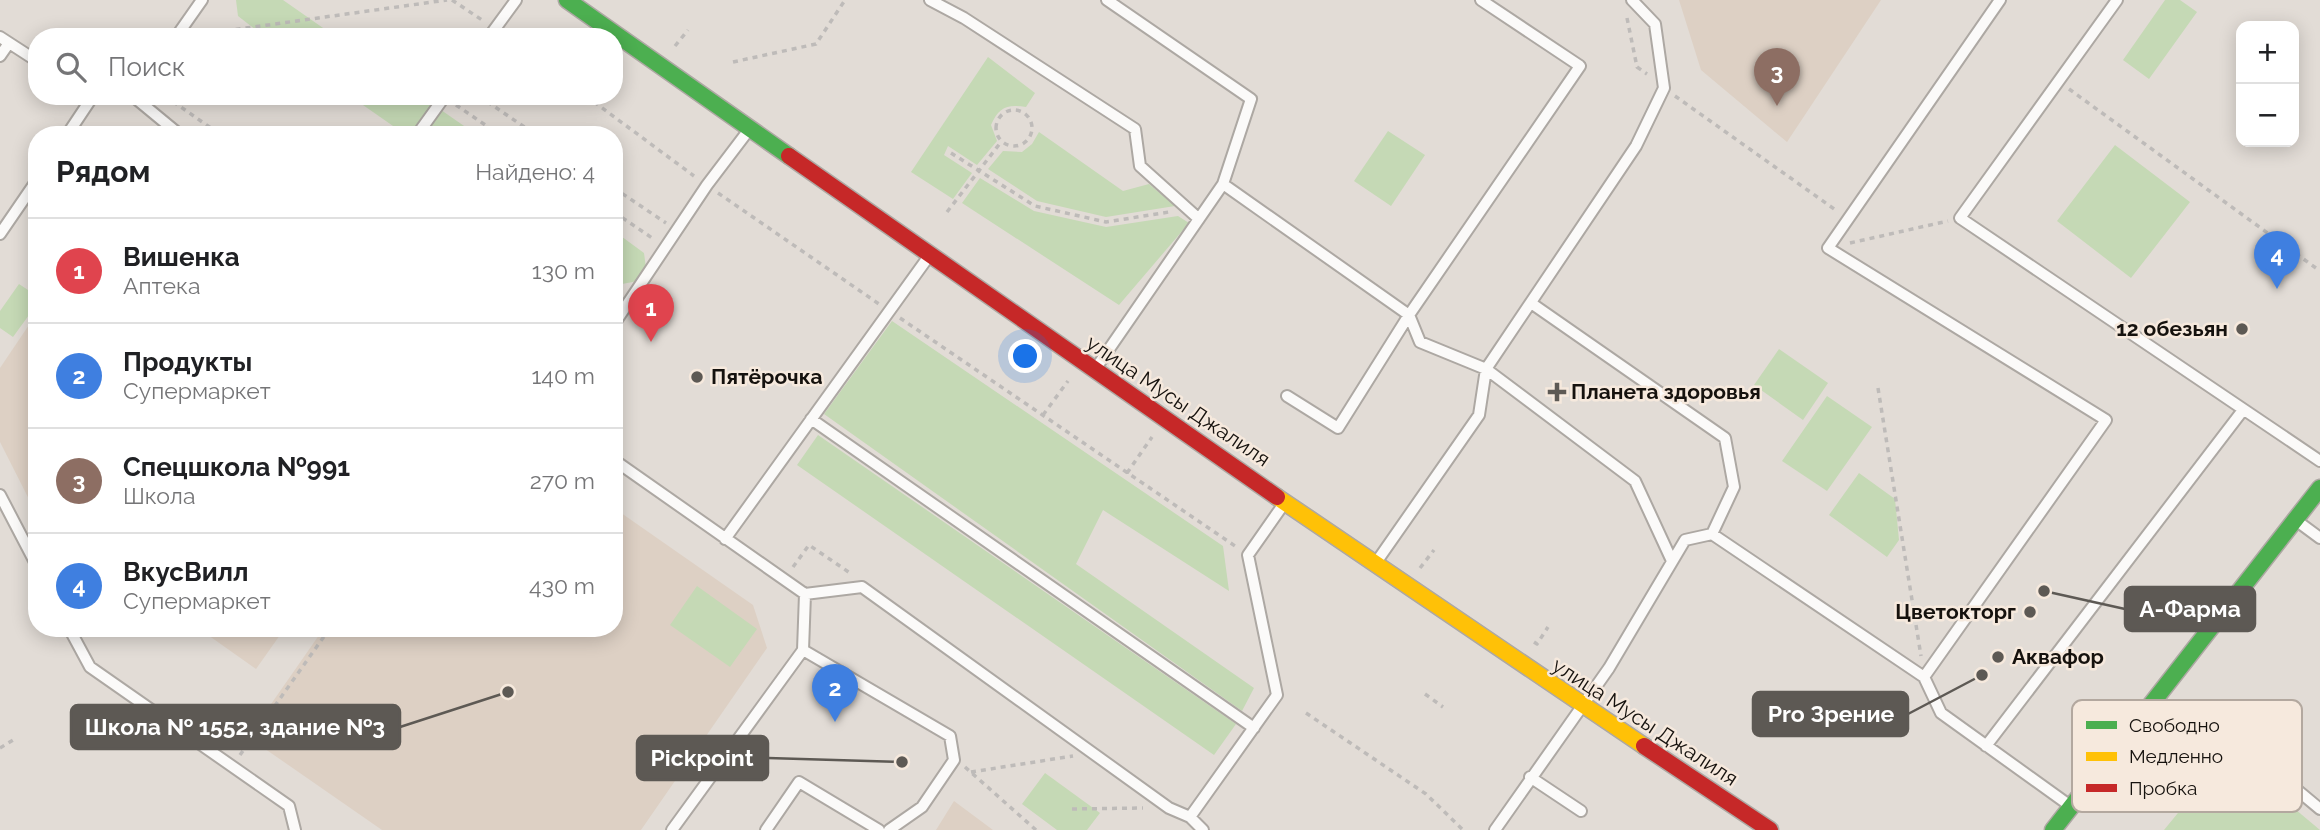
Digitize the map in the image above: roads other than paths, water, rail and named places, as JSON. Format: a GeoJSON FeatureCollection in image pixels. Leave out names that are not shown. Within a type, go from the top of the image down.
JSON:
{"type":"FeatureCollection","features":[{"type":"Feature","properties":{"kind":"main road","name":"улица Мусы Джалиля"},"geometry":{"type":"LineString","coordinates":[[567,0],[607,28]]}},
{"type":"Feature","properties":{"kind":"main road","name":"улица Мусы Джалиля"},"geometry":{"type":"LineString","coordinates":[[623,40],[1094,370],[1582,707],[1770,830]]}},
{"type":"Feature","properties":{"kind":"main road"},"geometry":{"type":"LineString","coordinates":[[2155,700],[2320,488]]}},
{"type":"Feature","properties":{"kind":"main road"},"geometry":{"type":"LineString","coordinates":[[2053,830],[2071,807]]}},
{"type":"Feature","properties":{"kind":"lane"},"geometry":{"type":"LineString","coordinates":[[182,28],[202,0]]}},
{"type":"Feature","properties":{"kind":"lane"},"geometry":{"type":"LineString","coordinates":[[496,28],[516,0]]}},
{"type":"Feature","properties":{"kind":"lane"},"geometry":{"type":"LineString","coordinates":[[930,0],[964,18],[1135,129],[1140,166],[1199,219]]}},
{"type":"Feature","properties":{"kind":"lane"},"geometry":{"type":"LineString","coordinates":[[1094,370],[1223,184],[1251,99],[1107,0]]}},
{"type":"Feature","properties":{"kind":"lane"},"geometry":{"type":"LineString","coordinates":[[1287,396],[1338,428],[1409,315],[1580,66],[1481,0]]}},
{"type":"Feature","properties":{"kind":"lane"},"geometry":{"type":"LineString","coordinates":[[1375,564],[1479,415],[1486,369],[1636,146],[1664,88],[1655,24],[1632,0]]}},
{"type":"Feature","properties":{"kind":"lane"},"geometry":{"type":"LineString","coordinates":[[1924,677],[2106,420],[1828,248],[2000,0]]}},
{"type":"Feature","properties":{"kind":"lane"},"geometry":{"type":"LineString","coordinates":[[2117,0],[1960,218],[2320,461]]}},
{"type":"Feature","properties":{"kind":"lane"},"geometry":{"type":"LineString","coordinates":[[0,56],[4,40],[28,55]]}},
{"type":"Feature","properties":{"kind":"lane"},"geometry":{"type":"LineString","coordinates":[[73,126],[87,105]]}},
{"type":"Feature","properties":{"kind":"lane"},"geometry":{"type":"LineString","coordinates":[[144,105],[169,126]]}},
{"type":"Feature","properties":{"kind":"lane"},"geometry":{"type":"LineString","coordinates":[[423,126],[439,105]]}},
{"type":"Feature","properties":{"kind":"lane"},"geometry":{"type":"LineString","coordinates":[[623,301],[666,247],[707,185],[749,129]]}},
{"type":"Feature","properties":{"kind":"lane"},"geometry":{"type":"LineString","coordinates":[[1223,184],[1409,315],[1420,342],[1486,369],[1635,481],[1672,561]]}},
{"type":"Feature","properties":{"kind":"lane"},"geometry":{"type":"LineString","coordinates":[[0,234],[28,193]]}},
{"type":"Feature","properties":{"kind":"lane"},"geometry":{"type":"LineString","coordinates":[[724,539],[931,254]]}},
{"type":"Feature","properties":{"kind":"lane"},"geometry":{"type":"LineString","coordinates":[[1531,303],[1725,438],[1734,487],[1712,534]]}},
{"type":"Feature","properties":{"kind":"lane"},"geometry":{"type":"LineString","coordinates":[[1986,746],[2243,410]]}},
{"type":"Feature","properties":{"kind":"lane"},"geometry":{"type":"LineString","coordinates":[[811,419],[1254,728]]}},
{"type":"Feature","properties":{"kind":"lane"},"geometry":{"type":"LineString","coordinates":[[623,466],[805,594],[862,587],[1169,808],[1190,817],[1203,830]]}},
{"type":"Feature","properties":{"kind":"lane"},"geometry":{"type":"LineString","coordinates":[[0,495],[28,549]]}},
{"type":"Feature","properties":{"kind":"lane"},"geometry":{"type":"LineString","coordinates":[[1190,817],[1277,695],[1248,555],[1286,501]]}},
{"type":"Feature","properties":{"kind":"lane"},"geometry":{"type":"LineString","coordinates":[[2295,520],[2320,538]]}},
{"type":"Feature","properties":{"kind":"lane"},"geometry":{"type":"LineString","coordinates":[[1495,830],[1609,668],[1685,540],[1712,534],[1924,677],[1941,713],[2071,807]]}},
{"type":"Feature","properties":{"kind":"lane"},"geometry":{"type":"LineString","coordinates":[[672,830],[803,650],[805,594]]}},
{"type":"Feature","properties":{"kind":"lane"},"geometry":{"type":"LineString","coordinates":[[74,637],[90,667],[289,806],[295,830]]}},
{"type":"Feature","properties":{"kind":"lane"},"geometry":{"type":"LineString","coordinates":[[803,650],[950,736],[954,760],[922,807],[889,830]]}},
{"type":"Feature","properties":{"kind":"lane"},"geometry":{"type":"LineString","coordinates":[[1530,777],[1581,811]]}},
{"type":"Feature","properties":{"kind":"lane"},"geometry":{"type":"LineString","coordinates":[[766,830],[799,782],[878,830]]}},
{"type":"Feature","properties":{"kind":"lane"},"geometry":{"type":"LineString","coordinates":[[2302,794],[2320,808]]}},
{"type":"Feature","properties":{"kind":"place","name":"Спецшкола №991"},"geometry":{"type":"Point","coordinates":[1777,106]}},
{"type":"Feature","properties":{"kind":"place","name":"ВкусВилл"},"geometry":{"type":"Point","coordinates":[2277,289]}},
{"type":"Feature","properties":{"kind":"place","name":"12 обезьян"},"geometry":{"type":"Point","coordinates":[2242,329]}},
{"type":"Feature","properties":{"kind":"place","name":"Вишенка"},"geometry":{"type":"Point","coordinates":[651,342]}},
{"type":"Feature","properties":{"kind":"place","name":"Пятёрочка"},"geometry":{"type":"Point","coordinates":[697,377]}},
{"type":"Feature","properties":{"kind":"place","name":"Планета здоровья"},"geometry":{"type":"Point","coordinates":[1557,392]}},
{"type":"Feature","properties":{"kind":"place","name":"А-Фарма"},"geometry":{"type":"Point","coordinates":[2044,591]}},
{"type":"Feature","properties":{"kind":"place","name":"Цветокторг"},"geometry":{"type":"Point","coordinates":[2030,612]}},
{"type":"Feature","properties":{"kind":"place","name":"Аквафор"},"geometry":{"type":"Point","coordinates":[1998,657]}},
{"type":"Feature","properties":{"kind":"place","name":"Pro Зрение"},"geometry":{"type":"Point","coordinates":[1982,675]}},
{"type":"Feature","properties":{"kind":"place","name":"Школа № 1552, здание №3"},"geometry":{"type":"Point","coordinates":[508,692]}},
{"type":"Feature","properties":{"kind":"place","name":"Продукты"},"geometry":{"type":"Point","coordinates":[835,722]}},
{"type":"Feature","properties":{"kind":"place","name":"Pickpoint"},"geometry":{"type":"Point","coordinates":[902,762]}}]}
